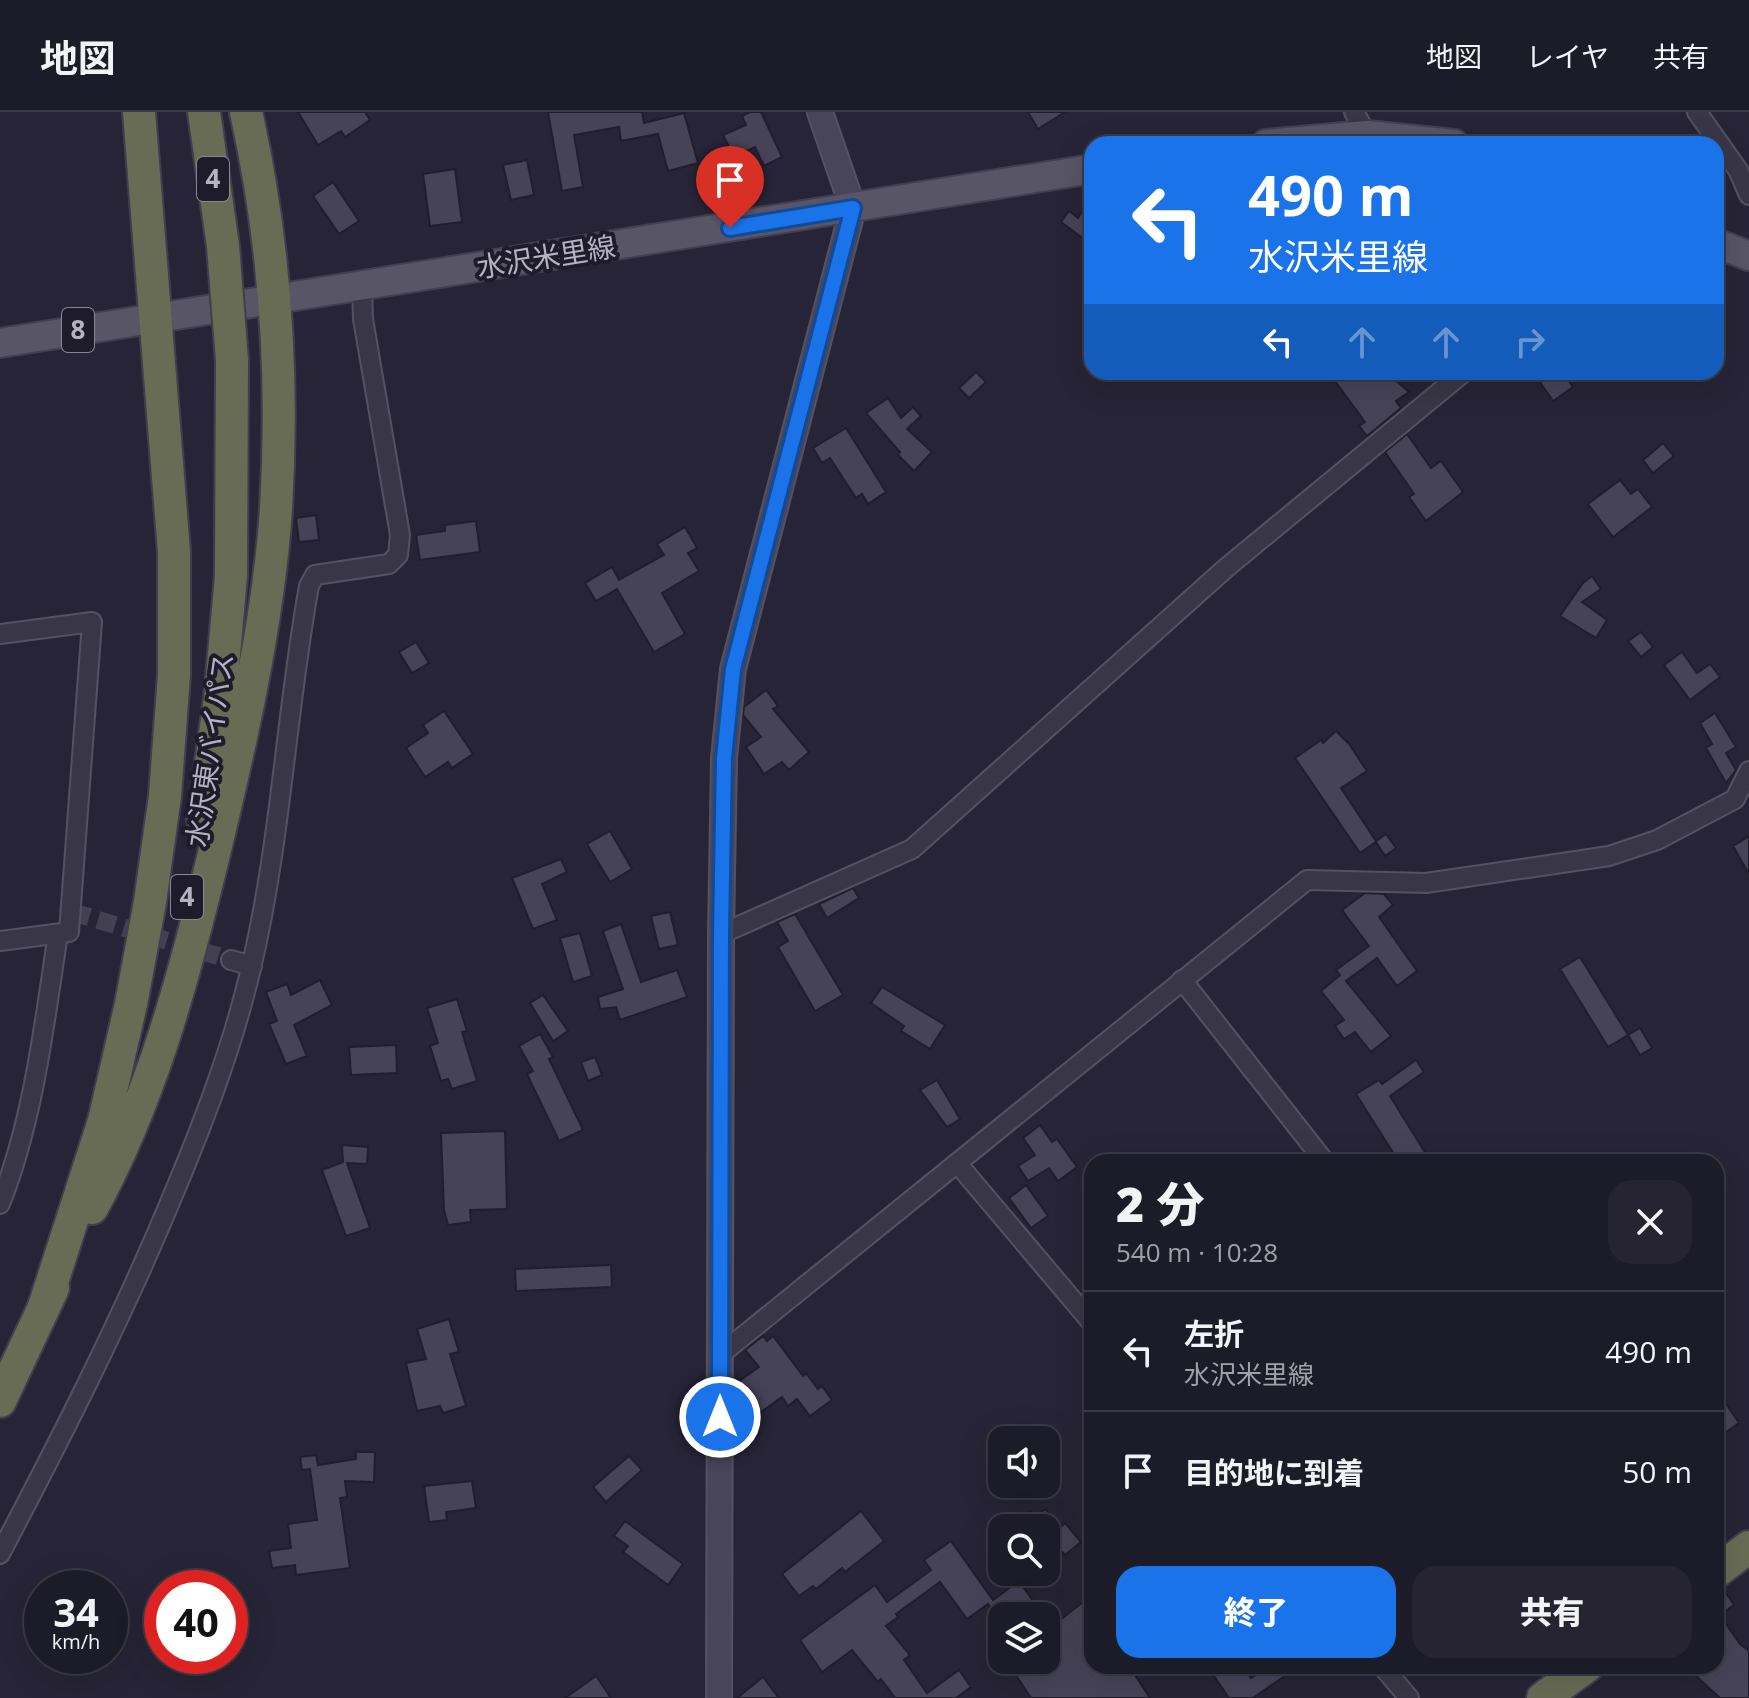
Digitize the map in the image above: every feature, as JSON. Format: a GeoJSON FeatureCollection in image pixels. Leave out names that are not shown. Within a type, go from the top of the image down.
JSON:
{"type":"FeatureCollection","features":[{"type":"Feature","properties":{"kind":"highway"},"geometry":{"type":"LineString","coordinates":[[44,1307],[108,1107],[148,917],[165,796],[174,675],[174,552],[139,112]]}},
{"type":"Feature","properties":{"kind":"highway","name":"水沢東バイパス"},"geometry":{"type":"LineString","coordinates":[[0,1401],[92,1208],[147,1055],[175,959],[201,830],[220,699],[231,576],[232,360],[223,246],[204,112]]}},
{"type":"Feature","properties":{"kind":"highway"},"geometry":{"type":"LineString","coordinates":[[92,1208],[121,1155],[186,970],[238,748],[261,621],[276,511],[278,408],[275,297],[268,226],[246,112]]}},
{"type":"Feature","properties":{"kind":"highway"},"geometry":{"type":"LineString","coordinates":[[1724,1566],[1749,1547]]}},
{"type":"Feature","properties":{"kind":"highway"},"geometry":{"type":"LineString","coordinates":[[1543,1698],[1576,1674]]}},
{"type":"Feature","properties":{"kind":"main road"},"geometry":{"type":"LineString","coordinates":[[1302,136],[1361,123],[1419,136]]}},
{"type":"Feature","properties":{"kind":"main road","name":"水沢米里線"},"geometry":{"type":"LineString","coordinates":[[0,343],[1084,170]]}},
{"type":"Feature","properties":{"kind":"main road"},"geometry":{"type":"LineString","coordinates":[[1724,246],[1749,255]]}},
{"type":"Feature","properties":{"kind":"street"},"geometry":{"type":"LineString","coordinates":[[719,1698],[724,758],[733,669],[853,208],[820,112]]}},
{"type":"Feature","properties":{"kind":"street"},"geometry":{"type":"LineString","coordinates":[[1697,112],[1714,136]]}},
{"type":"Feature","properties":{"kind":"street"},"geometry":{"type":"LineString","coordinates":[[1724,150],[1738,170],[1749,195]]}},
{"type":"Feature","properties":{"kind":"street"},"geometry":{"type":"LineString","coordinates":[[0,1554],[66,1429],[140,1273],[193,1149],[230,1048],[252,966],[273,850],[309,586],[315,575],[389,564],[398,555],[400,535],[363,319],[362,287]]}},
{"type":"Feature","properties":{"kind":"street"},"geometry":{"type":"LineString","coordinates":[[721,934],[912,849],[1226,568],[1454,380]]}},
{"type":"Feature","properties":{"kind":"street"},"geometry":{"type":"LineString","coordinates":[[0,634],[92,622],[69,932],[0,941]]}},
{"type":"Feature","properties":{"kind":"street"},"geometry":{"type":"LineString","coordinates":[[721,1354],[1307,880],[1426,883],[1609,856],[1657,840],[1742,801],[1749,771]]}},
{"type":"Feature","properties":{"kind":"street"},"geometry":{"type":"LineString","coordinates":[[0,1204],[15,1166],[32,1094],[58,934]]}},
{"type":"Feature","properties":{"kind":"street"},"geometry":{"type":"LineString","coordinates":[[231,960],[252,966]]}},
{"type":"Feature","properties":{"kind":"street"},"geometry":{"type":"LineString","coordinates":[[1182,980],[1319,1154]]}},
{"type":"Feature","properties":{"kind":"street"},"geometry":{"type":"LineString","coordinates":[[957,1163],[1084,1314]]}},
{"type":"Feature","properties":{"kind":"street"},"geometry":{"type":"LineString","coordinates":[[1389,1674],[1409,1698]]}},
{"type":"Feature","properties":{"kind":"building"},"geometry":{"type":"Polygon","coordinates":[[[298,112],[365,112],[370,120],[345,137],[341,131],[318,145],[298,112]]]}},
{"type":"Feature","properties":{"kind":"building"},"geometry":{"type":"Polygon","coordinates":[[[548,112],[642,112],[644,123],[684,113],[698,163],[668,171],[658,134],[621,141],[619,127],[574,135],[583,187],[562,191],[548,112]]]}},
{"type":"Feature","properties":{"kind":"building"},"geometry":{"type":"Polygon","coordinates":[[[761,112],[782,157],[764,166],[755,147],[734,157],[723,135],[746,125],[742,116],[761,112]]]}},
{"type":"Feature","properties":{"kind":"building"},"geometry":{"type":"Polygon","coordinates":[[[1028,112],[1065,112],[1038,129],[1028,112]]]}},
{"type":"Feature","properties":{"kind":"building"},"geometry":{"type":"Polygon","coordinates":[[[527,160],[534,195],[511,200],[503,165],[527,160]]]}},
{"type":"Feature","properties":{"kind":"building"},"geometry":{"type":"Polygon","coordinates":[[[455,169],[462,222],[430,226],[423,174],[455,169]]]}},
{"type":"Feature","properties":{"kind":"building"},"geometry":{"type":"Polygon","coordinates":[[[333,182],[359,221],[339,234],[313,196],[333,182]]]}},
{"type":"Feature","properties":{"kind":"building"},"geometry":{"type":"Polygon","coordinates":[[[1084,209],[1084,239],[1061,222],[1069,211],[1078,218],[1084,209]]]}},
{"type":"Feature","properties":{"kind":"building"},"geometry":{"type":"Polygon","coordinates":[[[976,372],[986,382],[969,398],[959,388],[976,372]]]}},
{"type":"Feature","properties":{"kind":"building"},"geometry":{"type":"Polygon","coordinates":[[[1395,380],[1409,392],[1396,401],[1401,408],[1367,436],[1359,426],[1365,422],[1335,381],[1395,380]]]}},
{"type":"Feature","properties":{"kind":"building"},"geometry":{"type":"Polygon","coordinates":[[[1539,380],[1568,380],[1573,387],[1553,401],[1539,380]]]}},
{"type":"Feature","properties":{"kind":"building"},"geometry":{"type":"Polygon","coordinates":[[[888,398],[901,418],[913,407],[921,416],[907,429],[932,452],[914,471],[866,413],[888,398]]]}},
{"type":"Feature","properties":{"kind":"building"},"geometry":{"type":"Polygon","coordinates":[[[846,428],[886,492],[868,504],[862,494],[856,498],[830,458],[822,463],[813,448],[846,428]]]}},
{"type":"Feature","properties":{"kind":"building"},"geometry":{"type":"Polygon","coordinates":[[[1407,434],[1431,468],[1441,461],[1463,492],[1426,521],[1409,497],[1414,494],[1385,452],[1407,434]]]}},
{"type":"Feature","properties":{"kind":"building"},"geometry":{"type":"Polygon","coordinates":[[[1663,443],[1674,456],[1653,473],[1643,460],[1663,443]]]}},
{"type":"Feature","properties":{"kind":"building"},"geometry":{"type":"Polygon","coordinates":[[[1620,480],[1631,494],[1638,489],[1652,507],[1613,537],[1588,504],[1620,480]]]}},
{"type":"Feature","properties":{"kind":"building"},"geometry":{"type":"Polygon","coordinates":[[[316,515],[319,540],[299,542],[296,518],[316,515]]]}},
{"type":"Feature","properties":{"kind":"building"},"geometry":{"type":"Polygon","coordinates":[[[476,521],[480,552],[420,560],[416,535],[445,531],[445,525],[476,521]]]}},
{"type":"Feature","properties":{"kind":"building"},"geometry":{"type":"Polygon","coordinates":[[[685,527],[697,548],[688,553],[699,571],[662,593],[685,634],[654,652],[617,589],[596,601],[585,583],[612,567],[619,580],[664,555],[657,544],[685,527]]]}},
{"type":"Feature","properties":{"kind":"building"},"geometry":{"type":"Polygon","coordinates":[[[1592,576],[1601,589],[1582,602],[1607,620],[1596,638],[1560,616],[1583,583],[1592,576]]]}},
{"type":"Feature","properties":{"kind":"building"},"geometry":{"type":"Polygon","coordinates":[[[1641,632],[1653,647],[1641,657],[1628,641],[1641,632]]]}},
{"type":"Feature","properties":{"kind":"building"},"geometry":{"type":"Polygon","coordinates":[[[416,642],[429,663],[412,673],[399,652],[416,642]]]}},
{"type":"Feature","properties":{"kind":"building"},"geometry":{"type":"Polygon","coordinates":[[[1682,652],[1697,673],[1710,664],[1720,677],[1690,700],[1664,665],[1682,652]]]}},
{"type":"Feature","properties":{"kind":"building"},"geometry":{"type":"Polygon","coordinates":[[[766,690],[778,706],[773,709],[809,752],[789,770],[782,762],[764,774],[746,747],[761,737],[743,715],[744,707],[766,690]]]}},
{"type":"Feature","properties":{"kind":"building"},"geometry":{"type":"Polygon","coordinates":[[[444,711],[473,754],[452,768],[448,762],[425,777],[406,748],[428,733],[423,725],[444,711]]]}},
{"type":"Feature","properties":{"kind":"building"},"geometry":{"type":"Polygon","coordinates":[[[1715,713],[1736,747],[1726,753],[1736,770],[1726,783],[1706,748],[1712,744],[1700,723],[1715,713]]]}},
{"type":"Feature","properties":{"kind":"building"},"geometry":{"type":"Polygon","coordinates":[[[1336,731],[1367,771],[1341,788],[1376,841],[1386,834],[1396,848],[1385,856],[1376,842],[1360,853],[1295,758],[1321,740],[1323,743],[1336,731]]]}},
{"type":"Feature","properties":{"kind":"building"},"geometry":{"type":"Polygon","coordinates":[[[610,831],[632,869],[610,882],[587,844],[610,831]]]}},
{"type":"Feature","properties":{"kind":"building"},"geometry":{"type":"Polygon","coordinates":[[[1749,836],[1749,874],[1733,846],[1749,836]]]}},
{"type":"Feature","properties":{"kind":"building"},"geometry":{"type":"Polygon","coordinates":[[[561,859],[567,872],[542,884],[557,920],[533,929],[512,878],[561,859]]]}},
{"type":"Feature","properties":{"kind":"building"},"geometry":{"type":"Polygon","coordinates":[[[853,888],[859,898],[827,918],[819,904],[853,888]]]}},
{"type":"Feature","properties":{"kind":"building"},"geometry":{"type":"Polygon","coordinates":[[[1365,893],[1384,894],[1393,905],[1379,917],[1417,971],[1397,986],[1377,958],[1346,981],[1391,1036],[1371,1052],[1355,1032],[1344,1039],[1335,1026],[1344,1020],[1321,991],[1340,975],[1336,970],[1369,946],[1342,910],[1365,893]]]}},
{"type":"Feature","properties":{"kind":"building"},"geometry":{"type":"Polygon","coordinates":[[[670,912],[678,945],[659,949],[651,916],[670,912]]]}},
{"type":"Feature","properties":{"kind":"building"},"geometry":{"type":"Polygon","coordinates":[[[795,914],[843,995],[815,1011],[778,947],[788,941],[777,922],[795,914]]]}},
{"type":"Feature","properties":{"kind":"building"},"geometry":{"type":"Polygon","coordinates":[[[621,924],[641,982],[677,970],[687,997],[620,1020],[616,1007],[600,1009],[598,997],[623,989],[603,931],[621,924]]]}},
{"type":"Feature","properties":{"kind":"building"},"geometry":{"type":"Polygon","coordinates":[[[580,933],[592,976],[573,982],[560,938],[580,933]]]}},
{"type":"Feature","properties":{"kind":"building"},"geometry":{"type":"Polygon","coordinates":[[[1580,957],[1628,1035],[1608,1047],[1560,969],[1580,957]]]}},
{"type":"Feature","properties":{"kind":"building"},"geometry":{"type":"Polygon","coordinates":[[[320,980],[332,1005],[294,1025],[307,1056],[286,1064],[269,1024],[277,1021],[266,992],[287,984],[291,995],[320,980]]]}},
{"type":"Feature","properties":{"kind":"building"},"geometry":{"type":"Polygon","coordinates":[[[882,987],[945,1025],[930,1049],[901,1031],[904,1026],[871,1003],[882,987]]]}},
{"type":"Feature","properties":{"kind":"building"},"geometry":{"type":"Polygon","coordinates":[[[543,995],[568,1031],[553,1041],[530,1003],[543,995]]]}},
{"type":"Feature","properties":{"kind":"building"},"geometry":{"type":"Polygon","coordinates":[[[457,999],[467,1031],[462,1032],[477,1081],[452,1089],[448,1079],[441,1081],[430,1046],[438,1043],[427,1008],[457,999]]]}},
{"type":"Feature","properties":{"kind":"building"},"geometry":{"type":"Polygon","coordinates":[[[1640,1028],[1652,1048],[1640,1055],[1628,1035],[1640,1028]]]}},
{"type":"Feature","properties":{"kind":"building"},"geometry":{"type":"Polygon","coordinates":[[[540,1034],[553,1057],[549,1059],[583,1130],[559,1141],[527,1074],[533,1071],[519,1046],[540,1034]]]}},
{"type":"Feature","properties":{"kind":"building"},"geometry":{"type":"Polygon","coordinates":[[[396,1045],[397,1073],[351,1075],[349,1047],[396,1045]]]}},
{"type":"Feature","properties":{"kind":"building"},"geometry":{"type":"Polygon","coordinates":[[[595,1057],[602,1075],[588,1081],[581,1062],[595,1057]]]}},
{"type":"Feature","properties":{"kind":"building"},"geometry":{"type":"Polygon","coordinates":[[[1416,1060],[1424,1072],[1390,1096],[1426,1154],[1394,1154],[1356,1094],[1379,1080],[1382,1084],[1416,1060]]]}},
{"type":"Feature","properties":{"kind":"building"},"geometry":{"type":"Polygon","coordinates":[[[937,1080],[960,1119],[947,1127],[920,1090],[937,1080]]]}},
{"type":"Feature","properties":{"kind":"building"},"geometry":{"type":"Polygon","coordinates":[[[1040,1125],[1052,1142],[1057,1139],[1077,1167],[1058,1181],[1049,1168],[1028,1181],[1018,1166],[1035,1155],[1023,1138],[1040,1125]]]}},
{"type":"Feature","properties":{"kind":"building"},"geometry":{"type":"Polygon","coordinates":[[[505,1131],[507,1209],[470,1210],[471,1222],[448,1225],[444,1210],[441,1133],[505,1131]]]}},
{"type":"Feature","properties":{"kind":"building"},"geometry":{"type":"Polygon","coordinates":[[[342,1145],[368,1147],[367,1164],[347,1163],[370,1228],[346,1236],[322,1170],[343,1162],[342,1145]]]}},
{"type":"Feature","properties":{"kind":"building"},"geometry":{"type":"Polygon","coordinates":[[[1026,1185],[1048,1216],[1031,1228],[1009,1198],[1026,1185]]]}},
{"type":"Feature","properties":{"kind":"building"},"geometry":{"type":"Polygon","coordinates":[[[611,1265],[612,1287],[516,1291],[515,1269],[611,1265]]]}},
{"type":"Feature","properties":{"kind":"building"},"geometry":{"type":"Polygon","coordinates":[[[449,1319],[459,1352],[450,1354],[466,1406],[443,1413],[440,1406],[417,1411],[406,1363],[426,1359],[417,1329],[449,1319]]]}},
{"type":"Feature","properties":{"kind":"building"},"geometry":{"type":"Polygon","coordinates":[[[763,1336],[767,1341],[773,1336],[803,1376],[806,1373],[818,1389],[822,1386],[832,1400],[810,1416],[797,1399],[788,1406],[782,1397],[753,1418],[735,1392],[735,1384],[759,1367],[745,1350],[763,1336]]]}},
{"type":"Feature","properties":{"kind":"building"},"geometry":{"type":"Polygon","coordinates":[[[1724,1401],[1739,1423],[1724,1433],[1724,1401]]]}},
{"type":"Feature","properties":{"kind":"building"},"geometry":{"type":"Polygon","coordinates":[[[356,1452],[375,1452],[374,1482],[345,1481],[347,1497],[340,1498],[350,1568],[296,1575],[295,1565],[272,1568],[269,1551],[291,1548],[288,1524],[317,1520],[310,1469],[302,1470],[300,1457],[316,1455],[318,1465],[356,1459],[356,1452]]]}},
{"type":"Feature","properties":{"kind":"building"},"geometry":{"type":"Polygon","coordinates":[[[629,1456],[642,1470],[606,1502],[593,1487],[629,1456]]]}},
{"type":"Feature","properties":{"kind":"building"},"geometry":{"type":"Polygon","coordinates":[[[472,1481],[476,1508],[446,1512],[447,1520],[429,1522],[424,1486],[472,1481]]]}},
{"type":"Feature","properties":{"kind":"building"},"geometry":{"type":"Polygon","coordinates":[[[861,1511],[884,1541],[845,1572],[842,1568],[816,1589],[813,1586],[799,1596],[782,1574],[861,1511]]]}},
{"type":"Feature","properties":{"kind":"building"},"geometry":{"type":"Polygon","coordinates":[[[625,1521],[683,1564],[668,1585],[623,1552],[628,1546],[614,1536],[625,1521]]]}},
{"type":"Feature","properties":{"kind":"building"},"geometry":{"type":"Polygon","coordinates":[[[1065,1523],[1081,1542],[1065,1555],[1060,1549],[1060,1526],[1065,1523]]]}},
{"type":"Feature","properties":{"kind":"building"},"geometry":{"type":"Polygon","coordinates":[[[951,1541],[993,1600],[1012,1586],[1022,1586],[1033,1601],[988,1602],[967,1619],[940,1582],[896,1614],[898,1617],[886,1626],[910,1655],[904,1660],[927,1693],[959,1670],[971,1687],[956,1698],[895,1698],[852,1650],[822,1672],[800,1640],[875,1585],[887,1602],[931,1570],[924,1560],[951,1541]]]}},
{"type":"Feature","properties":{"kind":"building"},"geometry":{"type":"Polygon","coordinates":[[[1724,1590],[1734,1605],[1724,1612],[1724,1590]]]}},
{"type":"Feature","properties":{"kind":"building"},"geometry":{"type":"Polygon","coordinates":[[[1084,1601],[1084,1674],[1134,1674],[1150,1698],[1031,1698],[1015,1674],[1060,1674],[1060,1620],[1084,1601]]]}},
{"type":"Feature","properties":{"kind":"building"},"geometry":{"type":"Polygon","coordinates":[[[1724,1621],[1740,1644],[1749,1651],[1749,1698],[1720,1698],[1694,1674],[1724,1674],[1724,1621]]]}},
{"type":"Feature","properties":{"kind":"building"},"geometry":{"type":"Polygon","coordinates":[[[1212,1674],[1248,1674],[1251,1678],[1257,1674],[1288,1674],[1253,1698],[1229,1698],[1212,1674]]]}},
{"type":"Feature","properties":{"kind":"building"},"geometry":{"type":"Polygon","coordinates":[[[596,1676],[611,1698],[565,1698],[596,1676]]]}},
{"type":"Feature","properties":{"kind":"building"},"geometry":{"type":"Polygon","coordinates":[[[763,1677],[779,1698],[737,1698],[763,1677]]]}},
{"type":"Feature","properties":{"kind":"tunnel"},"geometry":{"type":"LineString","coordinates":[[72,912],[231,960]]}},
{"type":"Feature","properties":{"kind":"route"},"geometry":{"type":"LineString","coordinates":[[720,1417],[724,758],[733,669],[853,208],[730,228]]}}]}
